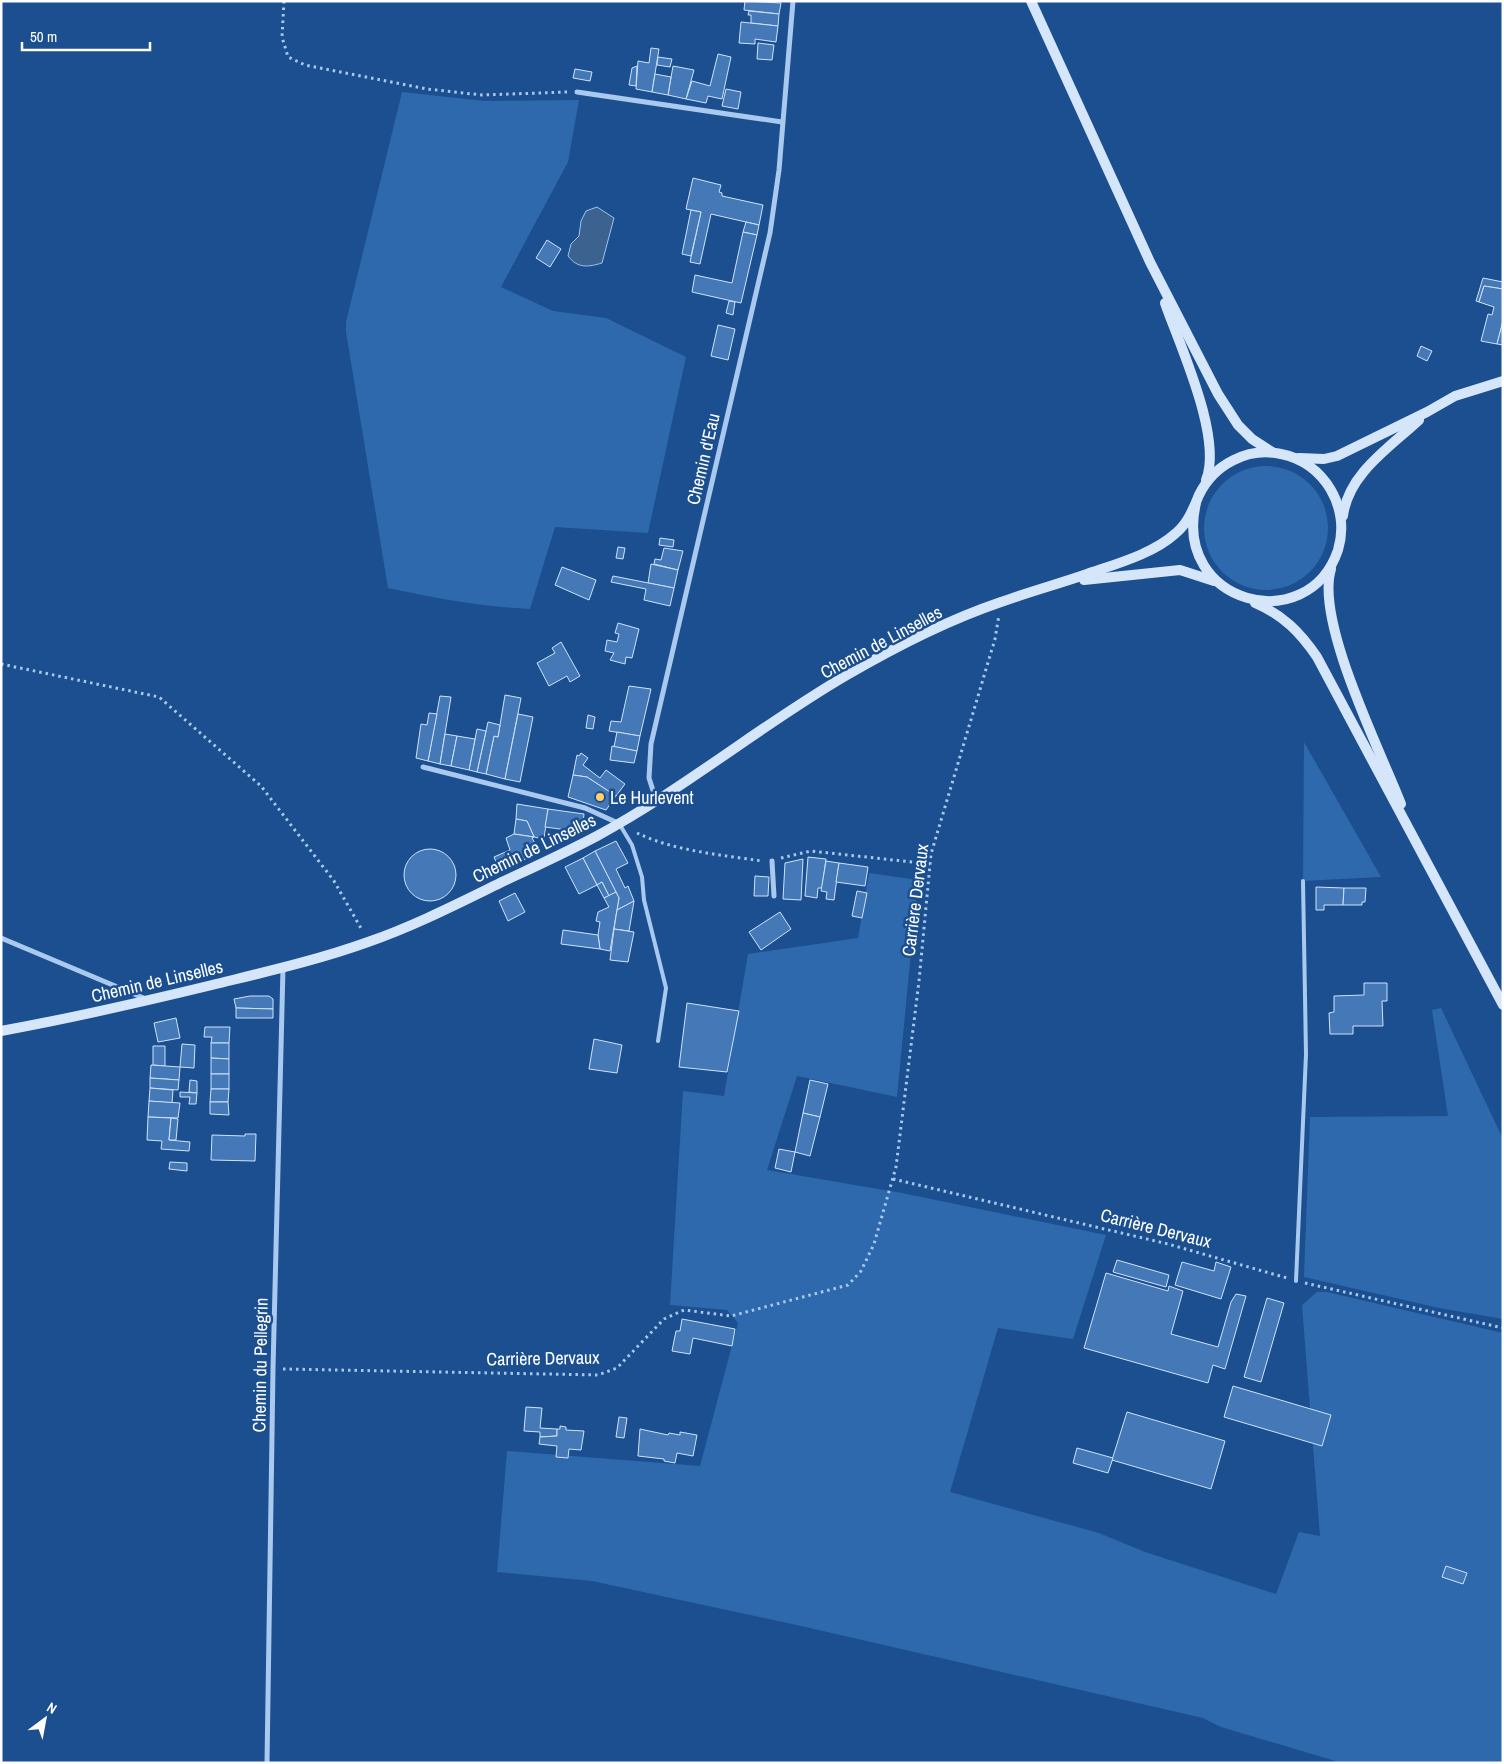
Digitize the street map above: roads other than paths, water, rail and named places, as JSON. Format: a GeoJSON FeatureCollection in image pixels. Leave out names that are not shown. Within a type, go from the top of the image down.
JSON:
{"type":"FeatureCollection","features":[{"type":"Feature","properties":{"kind":"main road"},"geometry":{"type":"LineString","coordinates":[[1031,1],[1150,262],[1228,410],[1252,440],[1272,452],[1296,458],[1324,459],[1337,456],[1427,412],[1455,396],[1503,381]]}},
{"type":"Feature","properties":{"kind":"main road"},"geometry":{"type":"LineString","coordinates":[[1065,582],[1129,558],[1166,541],[1182,527],[1196,503],[1212,462],[1209,437],[1194,384],[1150,262]]}},
{"type":"Feature","properties":{"kind":"main road"},"geometry":{"type":"LineString","coordinates":[[1416,842],[1349,676],[1336,638],[1327,595],[1327,582],[1340,542],[1341,524],[1347,498],[1353,485],[1365,470],[1427,412]]}},
{"type":"Feature","properties":{"kind":"main road"},"geometry":{"type":"LineString","coordinates":[[1203,488],[1213,475],[1232,461],[1248,455],[1272,452]]}},
{"type":"Feature","properties":{"kind":"main road"},"geometry":{"type":"LineString","coordinates":[[1296,458],[1316,471],[1327,484],[1338,506],[1341,524]]}},
{"type":"Feature","properties":{"kind":"main road"},"geometry":{"type":"LineString","coordinates":[[1196,503],[1192,528],[1194,544],[1200,561],[1217,582]]}},
{"type":"Feature","properties":{"kind":"main road"},"geometry":{"type":"LineString","coordinates":[[1241,596],[1268,601],[1294,596],[1317,582],[1334,560]]}},
{"type":"Feature","properties":{"kind":"main road"},"geometry":{"type":"LineString","coordinates":[[1065,582],[1180,570],[1199,574],[1217,582],[1286,619],[1307,643],[1503,1005]]}},
{"type":"Feature","properties":{"kind":"main road","name":"Chemin de Linselles"},"geometry":{"type":"LineString","coordinates":[[1,1031],[149,1000],[283,968],[369,942],[483,892],[619,824],[847,675],[898,648],[1001,602],[1065,582]]}},
{"type":"Feature","properties":{"kind":"street","name":"Chemin d'Eau"},"geometry":{"type":"LineString","coordinates":[[656,800],[649,778],[651,744],[770,233],[779,170],[793,1]]}},
{"type":"Feature","properties":{"kind":"street"},"geometry":{"type":"LineString","coordinates":[[577,92],[782,122]]}},
{"type":"Feature","properties":{"kind":"street"},"geometry":{"type":"LineString","coordinates":[[424,767],[585,808],[619,824]]}},
{"type":"Feature","properties":{"kind":"street"},"geometry":{"type":"LineString","coordinates":[[772,861],[774,896]]}},
{"type":"Feature","properties":{"kind":"street"},"geometry":{"type":"LineString","coordinates":[[1,938],[149,1000]]}},
{"type":"Feature","properties":{"kind":"street","name":"Chemin du Pellegrin"},"geometry":{"type":"LineString","coordinates":[[266,1763],[283,968]]}},
{"type":"Feature","properties":{"kind":"lane"},"geometry":{"type":"LineString","coordinates":[[619,824],[632,845],[642,877],[644,900],[666,988],[658,1041]]}},
{"type":"Feature","properties":{"kind":"lane"},"geometry":{"type":"LineString","coordinates":[[1296,1281],[1306,1054],[1303,881]]}},
{"type":"Feature","properties":{"kind":"place","name":"Le Hurlevent"},"geometry":{"type":"Point","coordinates":[600,797]}}]}
